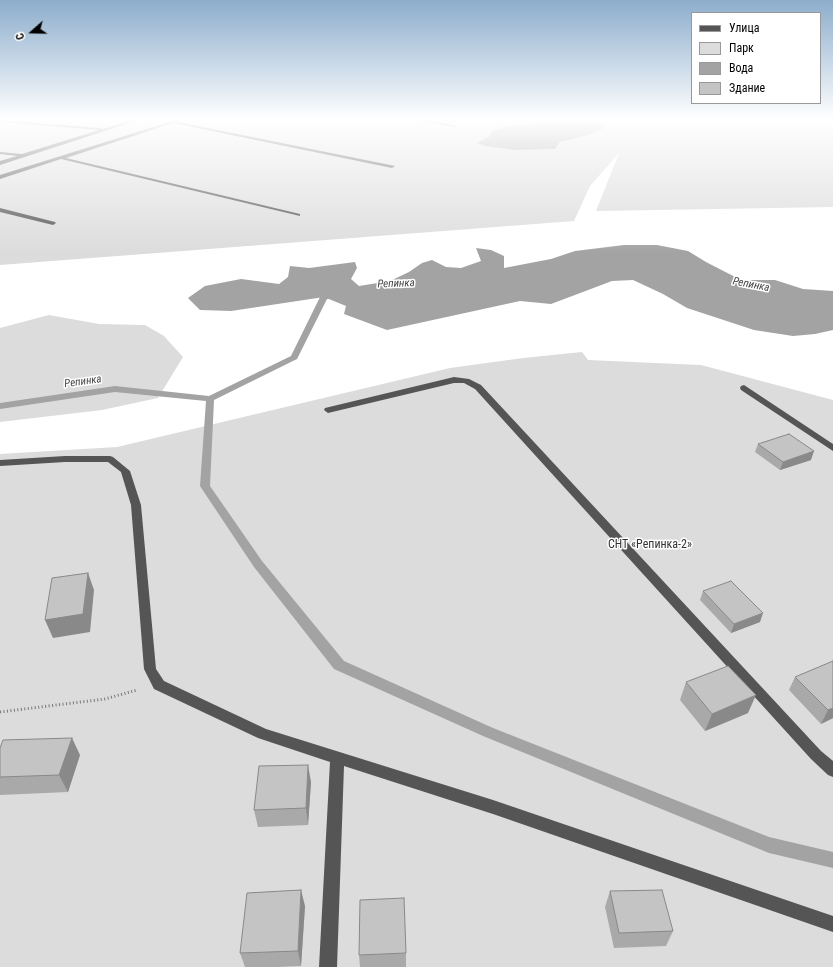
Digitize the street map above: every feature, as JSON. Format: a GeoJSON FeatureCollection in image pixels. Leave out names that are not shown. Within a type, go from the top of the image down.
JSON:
{"type":"FeatureCollection","features":[{"type":"Feature","properties":{"kind":"street"},"geometry":{"type":"LineString","coordinates":[[0,177],[45,163]]}},
{"type":"Feature","properties":{"kind":"street"},"geometry":{"type":"LineString","coordinates":[[83,163],[298,215]]}},
{"type":"Feature","properties":{"kind":"street"},"geometry":{"type":"LineString","coordinates":[[378,163],[392,166]]}},
{"type":"Feature","properties":{"kind":"street"},"geometry":{"type":"LineString","coordinates":[[0,210],[53,223]]}},
{"type":"Feature","properties":{"kind":"street"},"geometry":{"type":"LineString","coordinates":[[328,410],[454,380],[466,381],[478,387],[816,755],[833,770]]}},
{"type":"Feature","properties":{"kind":"street"},"geometry":{"type":"LineString","coordinates":[[744,388],[833,448]]}},
{"type":"Feature","properties":{"kind":"street"},"geometry":{"type":"LineString","coordinates":[[0,463],[65,459],[110,459],[125,471],[136,504],[150,669],[159,685],[263,734],[493,807],[833,924]]}},
{"type":"Feature","properties":{"kind":"street"},"geometry":{"type":"LineString","coordinates":[[328,967],[337,758]]}},
{"type":"Feature","properties":{"kind":"path"},"geometry":{"type":"LineString","coordinates":[[0,712],[105,699],[159,685]]}},
{"type":"Feature","properties":{"kind":"green space"},"geometry":{"type":"Polygon","coordinates":[[[0,163],[610,163],[590,186],[574,221],[0,265],[0,163]]]}},
{"type":"Feature","properties":{"kind":"green space"},"geometry":{"type":"Polygon","coordinates":[[[615,163],[833,163],[833,207],[596,211],[615,163]]]}},
{"type":"Feature","properties":{"kind":"green space"},"geometry":{"type":"Polygon","coordinates":[[[49,315],[99,324],[145,325],[164,336],[183,357],[158,398],[102,410],[0,422],[0,328],[49,315]]]}},
{"type":"Feature","properties":{"kind":"green space","name":"СНТ «Репинка-2»"},"geometry":{"type":"Polygon","coordinates":[[[582,352],[588,360],[701,365],[833,400],[833,967],[0,967],[0,454],[117,447],[450,368],[582,352]]]}},
{"type":"Feature","properties":{"kind":"water"},"geometry":{"type":"Polygon","coordinates":[[[624,245],[657,245],[688,251],[741,280],[775,280],[803,289],[833,291],[833,330],[815,334],[793,336],[754,330],[687,308],[663,294],[633,280],[612,281],[551,304],[520,301],[387,330],[344,314],[346,306],[324,297],[231,311],[200,310],[188,298],[205,286],[241,279],[279,284],[288,277],[290,266],[309,268],[355,262],[357,268],[351,279],[359,286],[390,281],[409,272],[422,263],[432,260],[446,267],[461,268],[481,261],[476,248],[491,250],[504,256],[504,268],[551,259],[575,251],[624,245]]]}},
{"type":"Feature","properties":{"kind":"building"},"geometry":{"type":"Polygon","coordinates":[[[789,434],[814,451],[783,462],[758,444],[789,434]]]}},
{"type":"Feature","properties":{"kind":"building"},"geometry":{"type":"Polygon","coordinates":[[[88,573],[83,614],[45,620],[52,578],[88,573]]]}},
{"type":"Feature","properties":{"kind":"building"},"geometry":{"type":"Polygon","coordinates":[[[731,581],[763,613],[734,624],[703,591],[731,581]]]}},
{"type":"Feature","properties":{"kind":"building"},"geometry":{"type":"Polygon","coordinates":[[[833,661],[833,708],[828,710],[795,677],[833,661]]]}},
{"type":"Feature","properties":{"kind":"building"},"geometry":{"type":"Polygon","coordinates":[[[728,666],[756,695],[712,714],[686,682],[728,666]]]}},
{"type":"Feature","properties":{"kind":"building"},"geometry":{"type":"Polygon","coordinates":[[[72,738],[59,775],[0,777],[0,748],[3,740],[72,738]]]}},
{"type":"Feature","properties":{"kind":"building"},"geometry":{"type":"Polygon","coordinates":[[[308,765],[306,808],[254,810],[259,766],[308,765]]]}},
{"type":"Feature","properties":{"kind":"building"},"geometry":{"type":"Polygon","coordinates":[[[301,890],[298,951],[240,953],[247,893],[301,890]]]}},
{"type":"Feature","properties":{"kind":"building"},"geometry":{"type":"Polygon","coordinates":[[[662,890],[673,931],[619,933],[610,891],[662,890]]]}},
{"type":"Feature","properties":{"kind":"building"},"geometry":{"type":"Polygon","coordinates":[[[404,898],[406,953],[359,955],[360,900],[404,898]]]}},
{"type":"Feature","properties":{"kind":"waterway","name":"Репинка"},"geometry":{"type":"LineString","coordinates":[[210,399],[294,357],[324,297],[337,297]]}},
{"type":"Feature","properties":{"kind":"waterway","name":"Репинка"},"geometry":{"type":"LineString","coordinates":[[0,406],[115,389],[210,399]]}},
{"type":"Feature","properties":{"kind":"waterway"},"geometry":{"type":"LineString","coordinates":[[210,399],[205,486],[258,564],[339,665],[488,732],[769,845],[833,860]]}}]}
